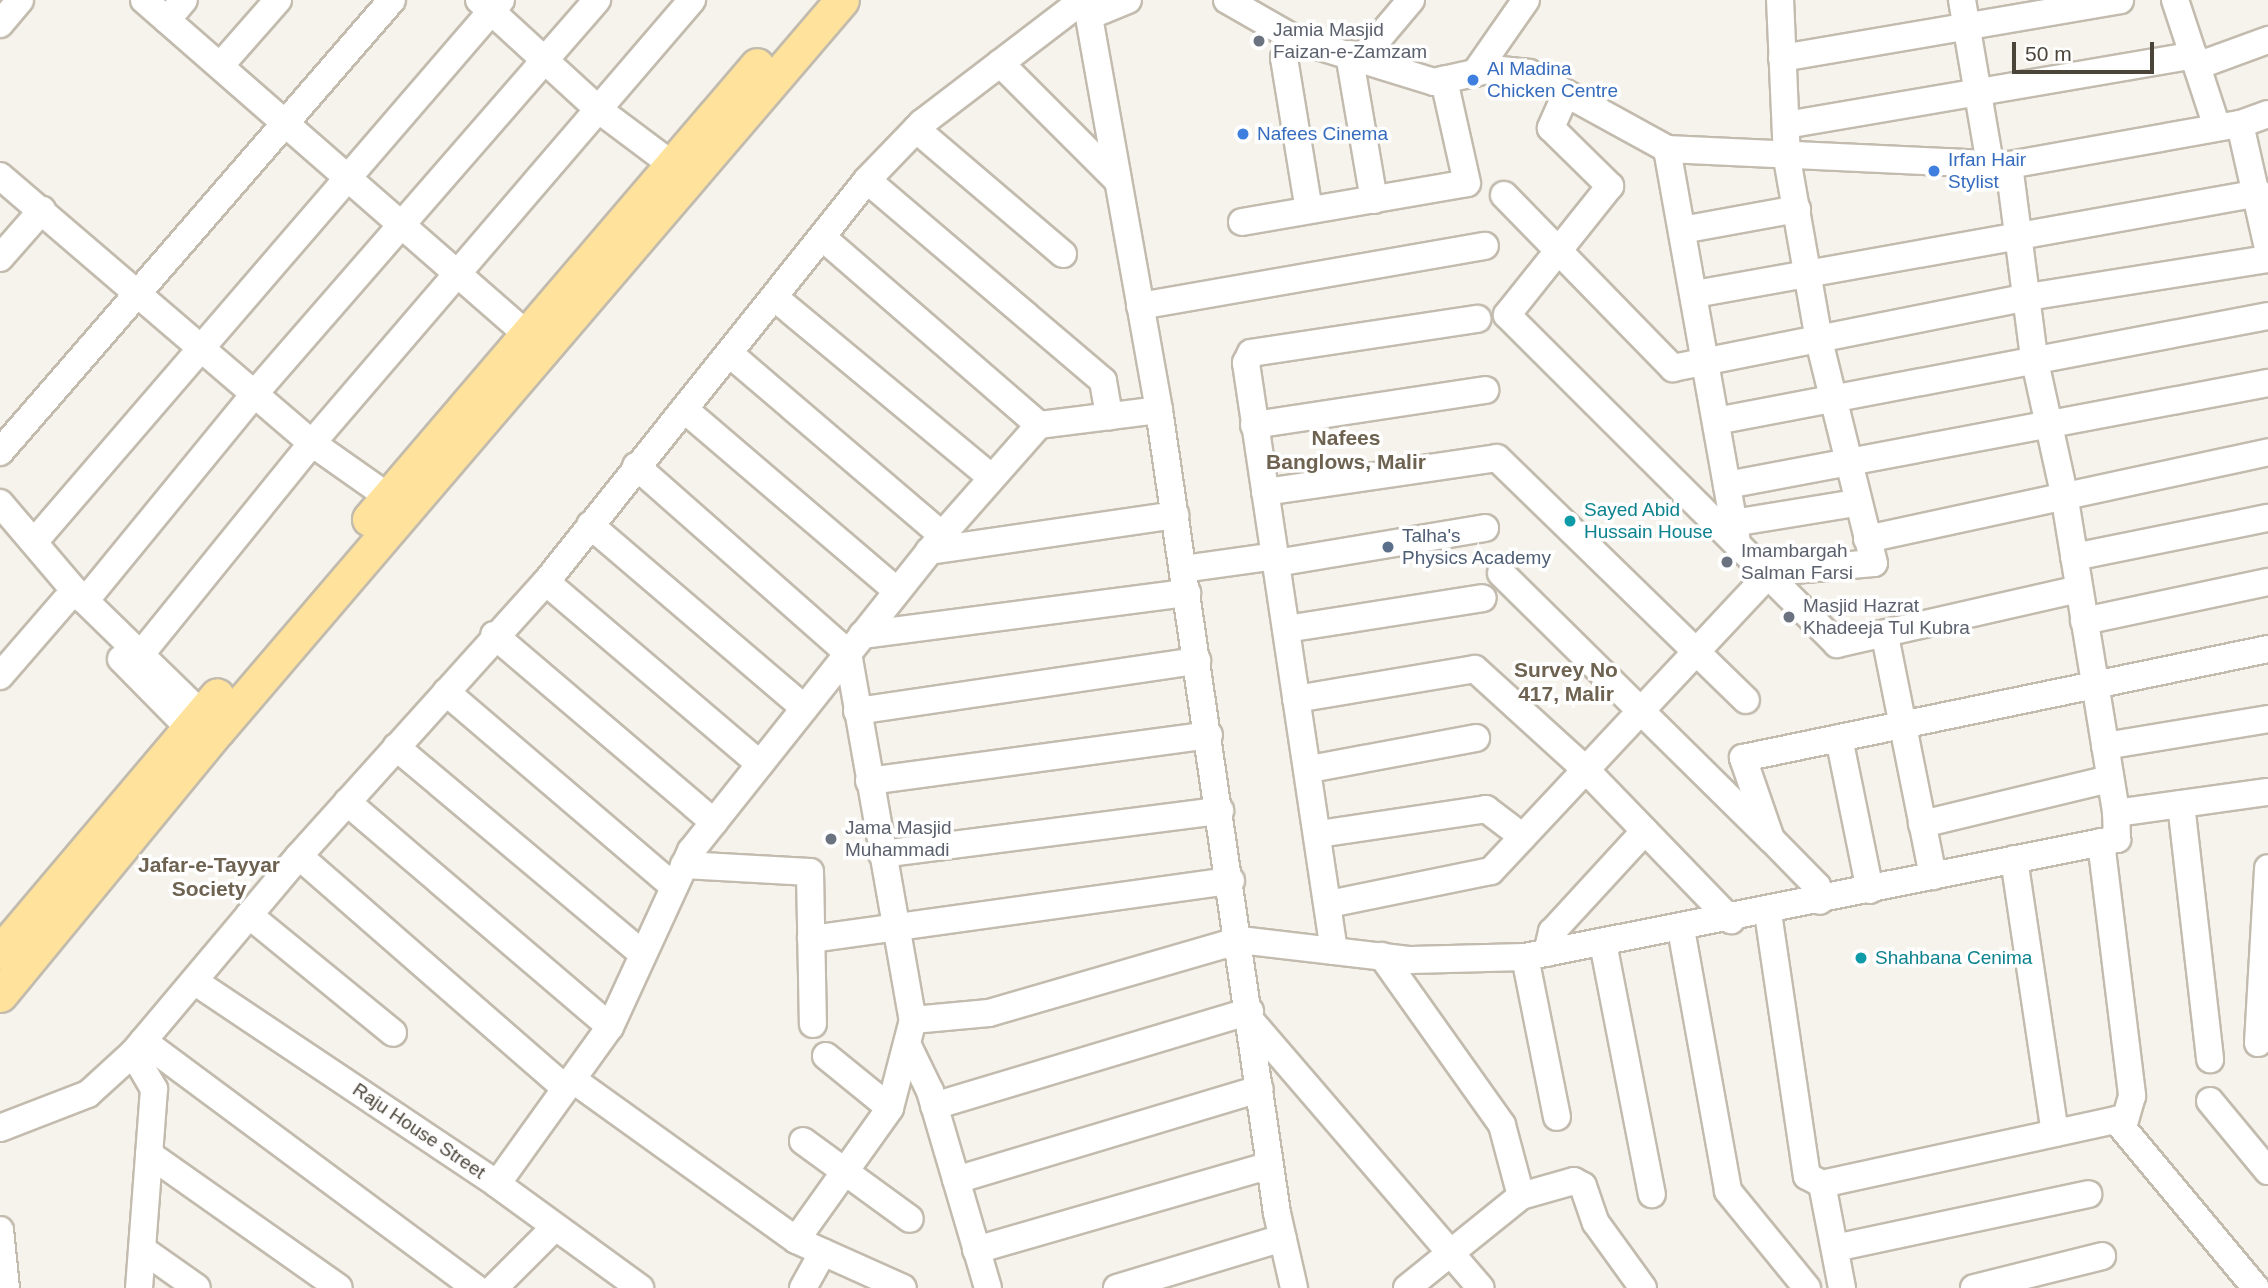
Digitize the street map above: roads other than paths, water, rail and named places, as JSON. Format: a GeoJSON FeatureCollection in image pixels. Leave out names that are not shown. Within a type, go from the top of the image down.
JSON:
{"type":"FeatureCollection","features":[{"type":"Feature","properties":{"kind":"main road"},"geometry":{"type":"LineString","coordinates":[[682,172],[813,0]]}},
{"type":"Feature","properties":{"kind":"main road"},"geometry":{"type":"LineString","coordinates":[[0,952],[204,729],[682,172],[842,0]]}},
{"type":"Feature","properties":{"kind":"main road"},"geometry":{"type":"LineString","coordinates":[[0,995],[204,729]]}},
{"type":"Feature","properties":{"kind":"street"},"geometry":{"type":"LineString","coordinates":[[0,24],[20,0]]}},
{"type":"Feature","properties":{"kind":"street"},"geometry":{"type":"LineString","coordinates":[[144,0],[348,174],[402,229],[537,343]]}},
{"type":"Feature","properties":{"kind":"street"},"geometry":{"type":"LineString","coordinates":[[167,20],[184,0]]}},
{"type":"Feature","properties":{"kind":"street"},"geometry":{"type":"LineString","coordinates":[[220,66],[278,0]]}},
{"type":"Feature","properties":{"kind":"street"},"geometry":{"type":"LineString","coordinates":[[0,452],[392,0]]}},
{"type":"Feature","properties":{"kind":"street"},"geometry":{"type":"LineString","coordinates":[[0,676],[75,601],[402,229],[597,0]]}},
{"type":"Feature","properties":{"kind":"street"},"geometry":{"type":"LineString","coordinates":[[141,654],[312,443],[692,0]]}},
{"type":"Feature","properties":{"kind":"street"},"geometry":{"type":"LineString","coordinates":[[0,1128],[88,1094],[138,1047],[299,856],[495,635],[546,582],[867,180],[916,129],[1000,63],[1086,5],[1128,0]]}},
{"type":"Feature","properties":{"kind":"street"},"geometry":{"type":"LineString","coordinates":[[1227,0],[1295,39],[1434,82],[1475,73],[1529,73],[1565,96],[1667,149],[1787,159],[1999,164],[2229,125],[2268,114]]}},
{"type":"Feature","properties":{"kind":"street"},"geometry":{"type":"LineString","coordinates":[[1475,73],[1526,0]]}},
{"type":"Feature","properties":{"kind":"street"},"geometry":{"type":"LineString","coordinates":[[1329,904],[1467,881],[1491,871],[1771,572],[1874,563],[1855,503],[1834,397],[1819,340],[1787,159],[1780,0]]}},
{"type":"Feature","properties":{"kind":"street"},"geometry":{"type":"LineString","coordinates":[[913,1020],[989,1013],[1240,940],[1382,956],[1536,955],[1768,913],[2117,839],[2116,813],[2064,494],[2034,357],[2019,235],[1976,89],[1962,0]]}},
{"type":"Feature","properties":{"kind":"street"},"geometry":{"type":"LineString","coordinates":[[1783,58],[2120,0]]}},
{"type":"Feature","properties":{"kind":"street"},"geometry":{"type":"LineString","coordinates":[[2175,0],[2195,61],[2229,125],[2261,163],[2259,193],[2267,234]]}},
{"type":"Feature","properties":{"kind":"street"},"geometry":{"type":"LineString","coordinates":[[35,541],[203,350],[490,4],[545,61],[599,110],[682,172]]}},
{"type":"Feature","properties":{"kind":"street"},"geometry":{"type":"LineString","coordinates":[[1086,5],[1159,410],[1240,940],[1270,1165],[1294,1288]]}},
{"type":"Feature","properties":{"kind":"street"},"geometry":{"type":"LineString","coordinates":[[1374,200],[1356,56],[1397,5]]}},
{"type":"Feature","properties":{"kind":"street"},"geometry":{"type":"LineString","coordinates":[[1295,39],[1284,58],[1309,210]]}},
{"type":"Feature","properties":{"kind":"street"},"geometry":{"type":"LineString","coordinates":[[1786,125],[1976,89],[2195,61],[2268,40]]}},
{"type":"Feature","properties":{"kind":"street"},"geometry":{"type":"LineString","coordinates":[[1000,63],[1118,181]]}},
{"type":"Feature","properties":{"kind":"street"},"geometry":{"type":"LineString","coordinates":[[1242,222],[1467,183],[1444,80]]}},
{"type":"Feature","properties":{"kind":"street"},"geometry":{"type":"LineString","coordinates":[[1565,96],[1551,128],[1610,186],[1554,248],[1507,315],[1734,530],[1837,644],[1885,636],[2079,589]]}},
{"type":"Feature","properties":{"kind":"street"},"geometry":{"type":"LineString","coordinates":[[916,129],[1063,254]]}},
{"type":"Feature","properties":{"kind":"street"},"geometry":{"type":"LineString","coordinates":[[1667,149],[1695,294],[1734,530]]}},
{"type":"Feature","properties":{"kind":"street"},"geometry":{"type":"LineString","coordinates":[[0,176],[312,443],[398,504]]}},
{"type":"Feature","properties":{"kind":"street"},"geometry":{"type":"LineString","coordinates":[[867,180],[1102,381],[1109,416]]}},
{"type":"Feature","properties":{"kind":"street"},"geometry":{"type":"LineString","coordinates":[[1695,294],[2259,193]]}},
{"type":"Feature","properties":{"kind":"street"},"geometry":{"type":"LineString","coordinates":[[1504,195],[1664,365],[1706,362],[2028,297],[2268,259]]}},
{"type":"Feature","properties":{"kind":"street"},"geometry":{"type":"LineString","coordinates":[[1682,230],[1797,209]]}},
{"type":"Feature","properties":{"kind":"street"},"geometry":{"type":"LineString","coordinates":[[0,258],[42,210]]}},
{"type":"Feature","properties":{"kind":"street"},"geometry":{"type":"LineString","coordinates":[[822,237],[1039,425]]}},
{"type":"Feature","properties":{"kind":"street"},"geometry":{"type":"LineString","coordinates":[[1140,306],[1485,246]]}},
{"type":"Feature","properties":{"kind":"street"},"geometry":{"type":"LineString","coordinates":[[774,297],[992,478]]}},
{"type":"Feature","properties":{"kind":"street"},"geometry":{"type":"LineString","coordinates":[[1716,421],[2034,357],[2268,316]]}},
{"type":"Feature","properties":{"kind":"street"},"geometry":{"type":"LineString","coordinates":[[1334,951],[1310,769],[1296,699],[1246,363],[1251,353],[1477,319]]}},
{"type":"Feature","properties":{"kind":"street"},"geometry":{"type":"LineString","coordinates":[[730,354],[936,543],[1175,515]]}},
{"type":"Feature","properties":{"kind":"street"},"geometry":{"type":"LineString","coordinates":[[1727,485],[1847,465],[2268,383]]}},
{"type":"Feature","properties":{"kind":"street"},"geometry":{"type":"LineString","coordinates":[[1255,425],[1485,390]]}},
{"type":"Feature","properties":{"kind":"street"},"geometry":{"type":"LineString","coordinates":[[684,409],[897,591]]}},
{"type":"Feature","properties":{"kind":"street"},"geometry":{"type":"LineString","coordinates":[[497,1184],[610,1027],[679,876],[713,822],[936,543],[1039,425],[1159,410]]}},
{"type":"Feature","properties":{"kind":"street"},"geometry":{"type":"LineString","coordinates":[[1867,539],[2064,494],[2268,452]]}},
{"type":"Feature","properties":{"kind":"street"},"geometry":{"type":"LineString","coordinates":[[1265,492],[1497,458],[1698,650],[1745,700]]}},
{"type":"Feature","properties":{"kind":"street"},"geometry":{"type":"LineString","coordinates":[[636,466],[855,644],[858,711],[894,928],[913,1020],[909,1048],[890,1108],[842,1171],[796,1240]]}},
{"type":"Feature","properties":{"kind":"street"},"geometry":{"type":"LineString","coordinates":[[0,503],[35,541],[75,601]]}},
{"type":"Feature","properties":{"kind":"street"},"geometry":{"type":"LineString","coordinates":[[1734,530],[1855,503]]}},
{"type":"Feature","properties":{"kind":"street"},"geometry":{"type":"LineString","coordinates":[[2074,557],[2268,518]]}},
{"type":"Feature","properties":{"kind":"street"},"geometry":{"type":"LineString","coordinates":[[0,522],[204,729]]}},
{"type":"Feature","properties":{"kind":"street"},"geometry":{"type":"LineString","coordinates":[[590,525],[804,708]]}},
{"type":"Feature","properties":{"kind":"street"},"geometry":{"type":"LineString","coordinates":[[855,644],[1185,581],[1275,559],[1485,528]]}},
{"type":"Feature","properties":{"kind":"street"},"geometry":{"type":"LineString","coordinates":[[1502,573],[1771,839],[1816,886],[1820,901]]}},
{"type":"Feature","properties":{"kind":"street"},"geometry":{"type":"LineString","coordinates":[[546,582],[760,764]]}},
{"type":"Feature","properties":{"kind":"street"},"geometry":{"type":"LineString","coordinates":[[2084,621],[2268,582]]}},
{"type":"Feature","properties":{"kind":"street"},"geometry":{"type":"LineString","coordinates":[[1286,629],[1483,598]]}},
{"type":"Feature","properties":{"kind":"street"},"geometry":{"type":"LineString","coordinates":[[495,635],[713,822]]}},
{"type":"Feature","properties":{"kind":"street"},"geometry":{"type":"LineString","coordinates":[[1885,636],[1933,876]]}},
{"type":"Feature","properties":{"kind":"street"},"geometry":{"type":"LineString","coordinates":[[116,642],[141,654],[204,729]]}},
{"type":"Feature","properties":{"kind":"street"},"geometry":{"type":"LineString","coordinates":[[1771,839],[1743,758],[2094,682],[2268,649]]}},
{"type":"Feature","properties":{"kind":"street"},"geometry":{"type":"LineString","coordinates":[[858,711],[1197,661]]}},
{"type":"Feature","properties":{"kind":"street"},"geometry":{"type":"LineString","coordinates":[[1296,699],[1475,669],[1586,770],[1731,920]]}},
{"type":"Feature","properties":{"kind":"street"},"geometry":{"type":"LineString","coordinates":[[446,692],[679,876],[810,872],[813,1024]]}},
{"type":"Feature","properties":{"kind":"street"},"geometry":{"type":"LineString","coordinates":[[2105,746],[2268,719]]}},
{"type":"Feature","properties":{"kind":"street"},"geometry":{"type":"LineString","coordinates":[[869,781],[1209,735]]}},
{"type":"Feature","properties":{"kind":"street"},"geometry":{"type":"LineString","coordinates":[[1310,769],[1476,738]]}},
{"type":"Feature","properties":{"kind":"street"},"geometry":{"type":"LineString","coordinates":[[1839,738],[1870,890]]}},
{"type":"Feature","properties":{"kind":"street"},"geometry":{"type":"LineString","coordinates":[[396,747],[643,954]]}},
{"type":"Feature","properties":{"kind":"street"},"geometry":{"type":"LineString","coordinates":[[1922,824],[2110,779]]}},
{"type":"Feature","properties":{"kind":"street"},"geometry":{"type":"LineString","coordinates":[[2116,813],[2268,792]]}},
{"type":"Feature","properties":{"kind":"street"},"geometry":{"type":"LineString","coordinates":[[347,802],[610,1027]]}},
{"type":"Feature","properties":{"kind":"street"},"geometry":{"type":"LineString","coordinates":[[2180,804],[2210,1059]]}},
{"type":"Feature","properties":{"kind":"street"},"geometry":{"type":"LineString","coordinates":[[1319,834],[1486,809],[1523,837]]}},
{"type":"Feature","properties":{"kind":"street"},"geometry":{"type":"LineString","coordinates":[[882,854],[1220,811]]}},
{"type":"Feature","properties":{"kind":"street"},"geometry":{"type":"LineString","coordinates":[[1557,1117],[1536,955],[1552,932],[1645,831]]}},
{"type":"Feature","properties":{"kind":"street"},"geometry":{"type":"LineString","coordinates":[[2101,842],[2132,1096],[2123,1128]]}},
{"type":"Feature","properties":{"kind":"street"},"geometry":{"type":"LineString","coordinates":[[299,856],[569,1084],[796,1240],[903,1288]]}},
{"type":"Feature","properties":{"kind":"street"},"geometry":{"type":"LineString","coordinates":[[2014,859],[2055,1133]]}},
{"type":"Feature","properties":{"kind":"street"},"geometry":{"type":"LineString","coordinates":[[2258,1044],[2264,1006],[2268,868]]}},
{"type":"Feature","properties":{"kind":"street"},"geometry":{"type":"LineString","coordinates":[[811,939],[1231,881]]}},
{"type":"Feature","properties":{"kind":"street"},"geometry":{"type":"LineString","coordinates":[[1768,913],[1807,1176],[1822,1184],[2116,1120],[2256,1288]]}},
{"type":"Feature","properties":{"kind":"street"},"geometry":{"type":"LineString","coordinates":[[250,915],[393,1033]]}},
{"type":"Feature","properties":{"kind":"street"},"geometry":{"type":"LineString","coordinates":[[1681,929],[1728,1191],[1807,1288]]}},
{"type":"Feature","properties":{"kind":"street"},"geometry":{"type":"LineString","coordinates":[[1603,943],[1652,1194]]}},
{"type":"Feature","properties":{"kind":"street"},"geometry":{"type":"LineString","coordinates":[[1382,956],[1502,1125],[1521,1196]]}},
{"type":"Feature","properties":{"kind":"street","name":"Raju House Street"},"geometry":{"type":"LineString","coordinates":[[194,981],[497,1184],[640,1288]]}},
{"type":"Feature","properties":{"kind":"street"},"geometry":{"type":"LineString","coordinates":[[934,1106],[1250,1016]]}},
{"type":"Feature","properties":{"kind":"street"},"geometry":{"type":"LineString","coordinates":[[1250,1016],[1481,1288]]}},
{"type":"Feature","properties":{"kind":"street"},"geometry":{"type":"LineString","coordinates":[[138,1047],[155,1089],[139,1288]]}},
{"type":"Feature","properties":{"kind":"street"},"geometry":{"type":"LineString","coordinates":[[138,1047],[476,1288]]}},
{"type":"Feature","properties":{"kind":"street"},"geometry":{"type":"LineString","coordinates":[[909,1048],[934,1106],[988,1288]]}},
{"type":"Feature","properties":{"kind":"street"},"geometry":{"type":"LineString","coordinates":[[826,1056],[890,1108]]}},
{"type":"Feature","properties":{"kind":"street"},"geometry":{"type":"LineString","coordinates":[[956,1180],[1260,1089]]}},
{"type":"Feature","properties":{"kind":"street"},"geometry":{"type":"LineString","coordinates":[[2210,1101],[2268,1171]]}},
{"type":"Feature","properties":{"kind":"street"},"geometry":{"type":"LineString","coordinates":[[803,1141],[910,1219]]}},
{"type":"Feature","properties":{"kind":"street"},"geometry":{"type":"LineString","coordinates":[[149,1154],[339,1288]]}},
{"type":"Feature","properties":{"kind":"street"},"geometry":{"type":"LineString","coordinates":[[976,1250],[1270,1165]]}},
{"type":"Feature","properties":{"kind":"street"},"geometry":{"type":"LineString","coordinates":[[1407,1288],[1521,1196],[1578,1182],[1596,1223],[1643,1288]]}},
{"type":"Feature","properties":{"kind":"street"},"geometry":{"type":"LineString","coordinates":[[1822,1184],[1842,1288]]}},
{"type":"Feature","properties":{"kind":"street"},"geometry":{"type":"LineString","coordinates":[[1835,1248],[2088,1194]]}},
{"type":"Feature","properties":{"kind":"street"},"geometry":{"type":"LineString","coordinates":[[507,1284],[555,1227]]}},
{"type":"Feature","properties":{"kind":"street"},"geometry":{"type":"LineString","coordinates":[[0,1230],[6,1288]]}},
{"type":"Feature","properties":{"kind":"street"},"geometry":{"type":"LineString","coordinates":[[1117,1288],[1283,1238]]}},
{"type":"Feature","properties":{"kind":"street"},"geometry":{"type":"LineString","coordinates":[[142,1249],[197,1288]]}},
{"type":"Feature","properties":{"kind":"street"},"geometry":{"type":"LineString","coordinates":[[803,1288],[823,1252]]}},
{"type":"Feature","properties":{"kind":"street"},"geometry":{"type":"LineString","coordinates":[[1974,1288],[2102,1256]]}},
{"type":"Feature","properties":{"kind":"street"},"geometry":{"type":"LineString","coordinates":[[604,1264],[625,1288]]}},
{"type":"Feature","properties":{"kind":"place","name":"Jamia Masjid Faizan-e-Zamzam"},"geometry":{"type":"Point","coordinates":[1259,41]}},
{"type":"Feature","properties":{"kind":"place","name":"Al Madina Chicken Centre"},"geometry":{"type":"Point","coordinates":[1473,80]}},
{"type":"Feature","properties":{"kind":"place","name":"Nafees Cinema"},"geometry":{"type":"Point","coordinates":[1243,134]}},
{"type":"Feature","properties":{"kind":"place","name":"Irfan Hair Stylist"},"geometry":{"type":"Point","coordinates":[1934,171]}},
{"type":"Feature","properties":{"kind":"place","name":"Sayed Abid Hussain House"},"geometry":{"type":"Point","coordinates":[1570,521]}},
{"type":"Feature","properties":{"kind":"place","name":"Talha's Physics Academy"},"geometry":{"type":"Point","coordinates":[1388,547]}},
{"type":"Feature","properties":{"kind":"place","name":"Imambargah Salman Farsi"},"geometry":{"type":"Point","coordinates":[1727,562]}},
{"type":"Feature","properties":{"kind":"place","name":"Masjid Hazrat Khadeeja Tul Kubra"},"geometry":{"type":"Point","coordinates":[1789,617]}},
{"type":"Feature","properties":{"kind":"place","name":"Jama Masjid Muhammadi"},"geometry":{"type":"Point","coordinates":[831,839]}},
{"type":"Feature","properties":{"kind":"place","name":"Shahbana Cenima"},"geometry":{"type":"Point","coordinates":[1861,958]}},
{"type":"Feature","properties":{"kind":"district","name":"Nafees Banglows, Malir"},"geometry":{"type":"Point","coordinates":[1346,450]}},
{"type":"Feature","properties":{"kind":"district","name":"Survey No 417, Malir"},"geometry":{"type":"Point","coordinates":[1566,682]}},
{"type":"Feature","properties":{"kind":"district","name":"Jafar-e-Tayyar Society"},"geometry":{"type":"Point","coordinates":[209,877]}}]}
